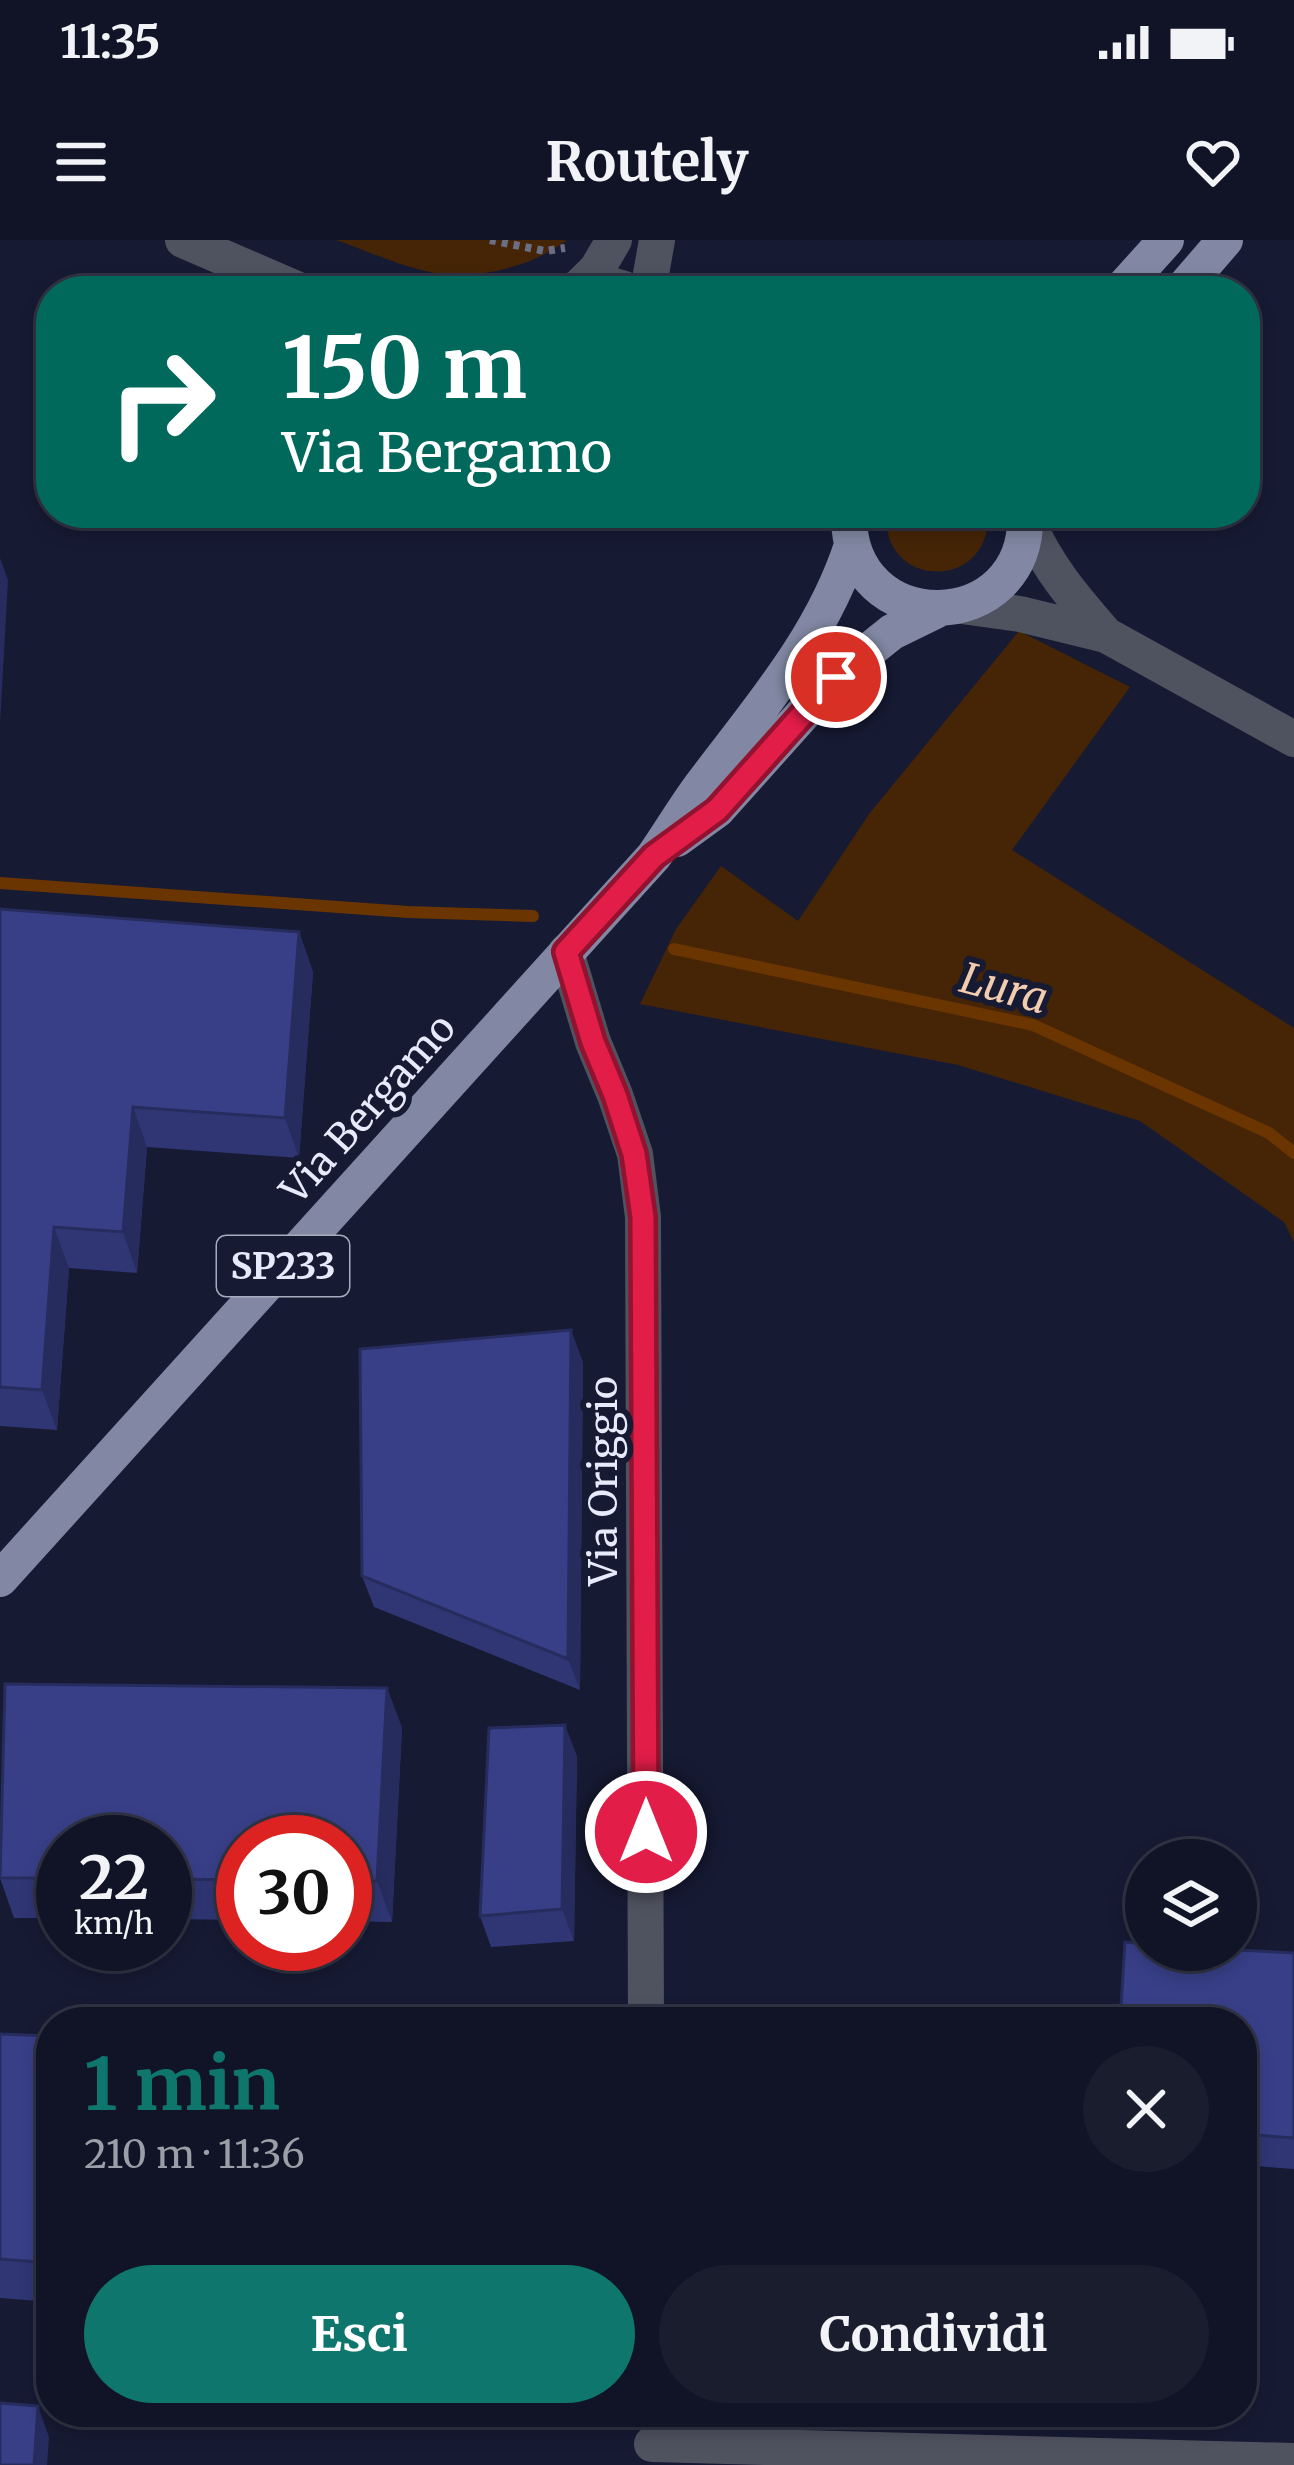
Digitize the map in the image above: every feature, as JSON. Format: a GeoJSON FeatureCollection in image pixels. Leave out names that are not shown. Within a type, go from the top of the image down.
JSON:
{"type":"FeatureCollection","features":[{"type":"Feature","properties":{"kind":"main road"},"geometry":{"type":"LineString","coordinates":[[1134,276],[1166,240]]}},
{"type":"Feature","properties":{"kind":"main road"},"geometry":{"type":"LineString","coordinates":[[1194,276],[1225,240]]}},
{"type":"Feature","properties":{"kind":"main road","name":"SP233"},"geometry":{"type":"LineString","coordinates":[[850,529],[861,567],[876,584],[916,607],[950,608],[983,597],[1001,582],[1016,563],[1025,528]]}},
{"type":"Feature","properties":{"kind":"main road","name":"Via Bergamo"},"geometry":{"type":"LineString","coordinates":[[0,1580],[654,856],[794,664],[839,585],[850,529]]}},
{"type":"Feature","properties":{"kind":"main road","name":"Via Bergamo"},"geometry":{"type":"LineString","coordinates":[[654,856],[717,810],[836,677],[892,632],[950,608]]}},
{"type":"Feature","properties":{"kind":"street"},"geometry":{"type":"LineString","coordinates":[[183,240],[266,276]]}},
{"type":"Feature","properties":{"kind":"street"},"geometry":{"type":"LineString","coordinates":[[651,276],[657,240]]}},
{"type":"Feature","properties":{"kind":"street"},"geometry":{"type":"LineString","coordinates":[[589,276],[597,269],[597,241]]}},
{"type":"Feature","properties":{"kind":"street"},"geometry":{"type":"LineString","coordinates":[[1031,528],[1057,577],[1106,635]]}},
{"type":"Feature","properties":{"kind":"street"},"geometry":{"type":"LineString","coordinates":[[950,608],[1020,614],[1106,635],[1294,739]]}},
{"type":"Feature","properties":{"kind":"street","name":"Via Origgio"},"geometry":{"type":"LineString","coordinates":[[566,952],[634,1154],[643,1217],[646,2007]]}},
{"type":"Feature","properties":{"kind":"street"},"geometry":{"type":"LineString","coordinates":[[652,2440],[1294,2461]]}},
{"type":"Feature","properties":{"kind":"path"},"geometry":{"type":"LineString","coordinates":[[490,240],[545,250],[597,241]]}},
{"type":"Feature","properties":{"kind":"shaded area"},"geometry":{"type":"Polygon","coordinates":[[[336,240],[567,240],[518,265],[461,275],[414,268],[336,240]]]}},
{"type":"Feature","properties":{"kind":"shaded area"},"geometry":{"type":"Polygon","coordinates":[[[888,528],[986,528],[972,558],[936,572],[900,556],[888,528]]]}},
{"type":"Feature","properties":{"kind":"shaded area"},"geometry":{"type":"Polygon","coordinates":[[[1019,631],[1130,687],[1012,850],[1294,1028],[1294,1242],[1284,1222],[1140,1121],[958,1065],[640,1004],[676,929],[721,866],[798,921],[869,814],[1019,631]]]}},
{"type":"Feature","properties":{"kind":"building"},"geometry":{"type":"Polygon","coordinates":[[[0,909],[299,932],[285,1118],[133,1107],[123,1232],[54,1227],[42,1390],[0,1387],[0,909]]]}},
{"type":"Feature","properties":{"kind":"building"},"geometry":{"type":"Polygon","coordinates":[[[571,1330],[568,1659],[362,1576],[360,1349],[571,1330]]]}},
{"type":"Feature","properties":{"kind":"building"},"geometry":{"type":"Polygon","coordinates":[[[5,1684],[387,1688],[377,1881],[372,1881],[372,1815],[216,1815],[216,1880],[192,1879],[192,1815],[36,1815],[36,1878],[0,1878],[5,1684]]]}},
{"type":"Feature","properties":{"kind":"building"},"geometry":{"type":"Polygon","coordinates":[[[565,1725],[562,1909],[480,1916],[489,1728],[565,1725]]]}},
{"type":"Feature","properties":{"kind":"building"},"geometry":{"type":"Polygon","coordinates":[[[1125,1942],[1125,1971],[1257,1971],[1257,1951],[1294,1953],[1294,2138],[1257,2135],[1257,2007],[1121,2007],[1125,1942]]]}},
{"type":"Feature","properties":{"kind":"building"},"geometry":{"type":"Polygon","coordinates":[[[0,2034],[36,2035],[36,2262],[0,2259],[0,2034]]]}},
{"type":"Feature","properties":{"kind":"building"},"geometry":{"type":"Polygon","coordinates":[[[0,2403],[36,2406],[34,2465],[0,2465],[0,2403]]]}},
{"type":"Feature","properties":{"kind":"waterway","name":"Lura"},"geometry":{"type":"LineString","coordinates":[[0,883],[408,912],[533,916]]}},
{"type":"Feature","properties":{"kind":"waterway","name":"Lura"},"geometry":{"type":"LineString","coordinates":[[674,949],[1033,1025],[1269,1133],[1294,1153]]}},
{"type":"Feature","properties":{"kind":"route"},"geometry":{"type":"LineString","coordinates":[[646,1832],[643,1217],[634,1154],[566,952],[654,856],[717,810],[836,677]]}}]}
